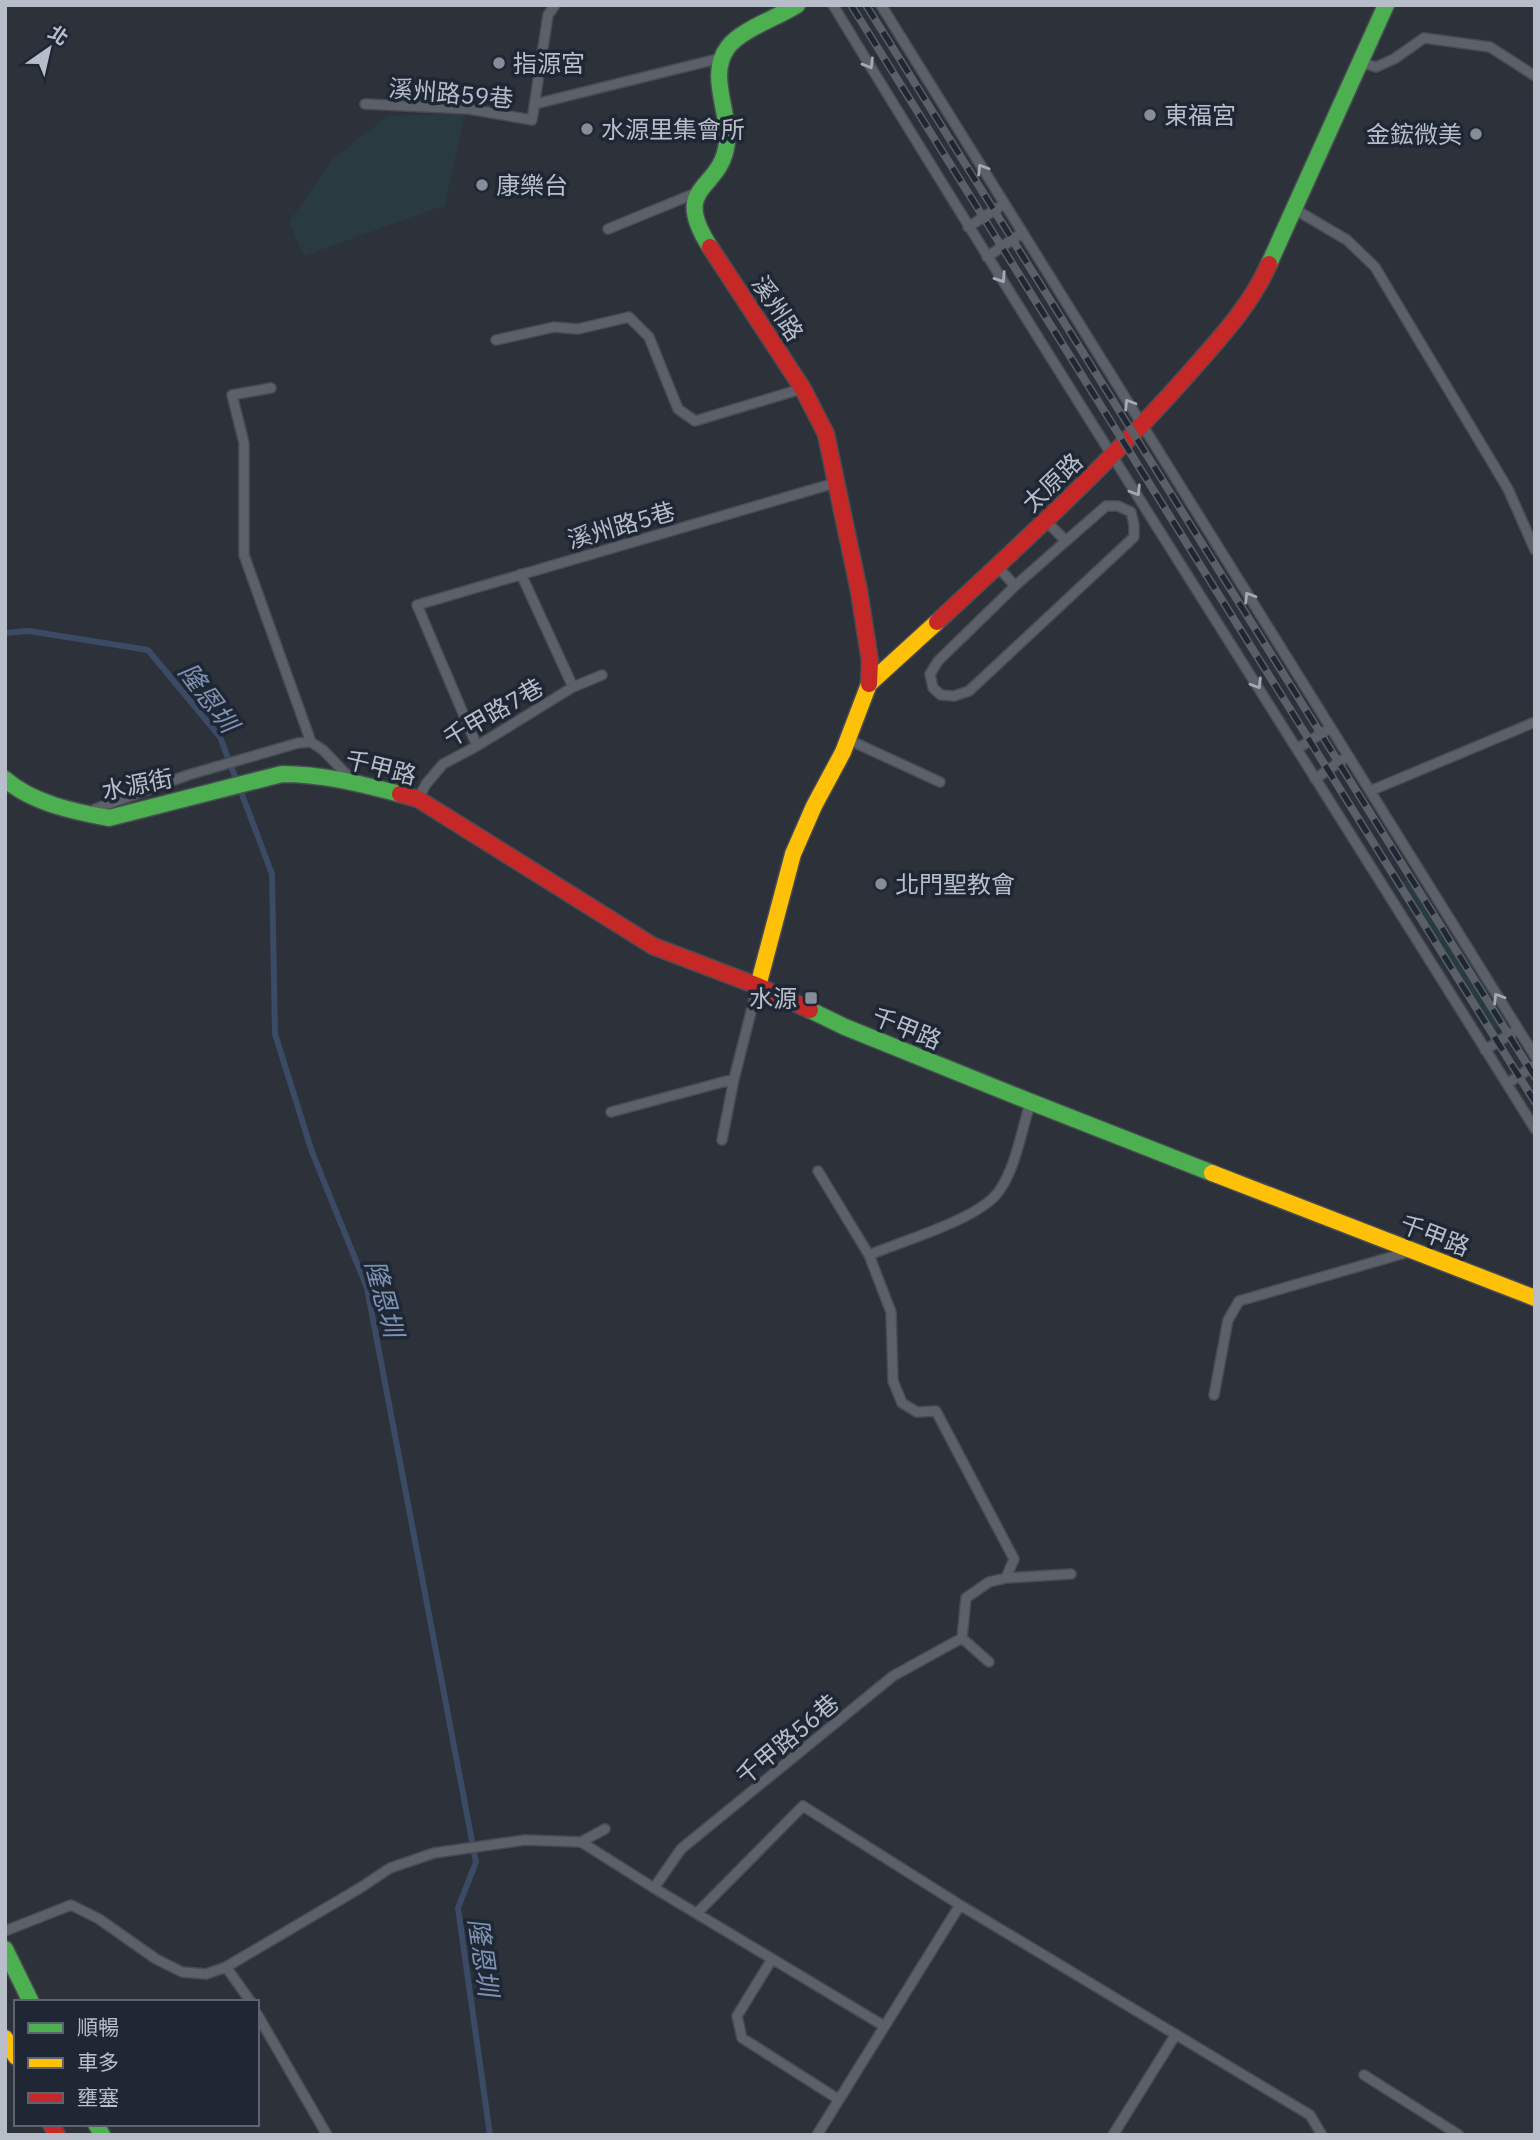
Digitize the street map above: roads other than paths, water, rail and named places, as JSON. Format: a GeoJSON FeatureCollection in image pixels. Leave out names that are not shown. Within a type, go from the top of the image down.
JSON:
{"type":"FeatureCollection","features":[{"type":"Feature","properties":{"kind":"street"},"geometry":{"type":"LineString","coordinates":[[696,193],[721,162],[726,151],[727,136],[720,80],[722,58],[727,48],[736,40],[797,5]]}},
{"type":"Feature","properties":{"kind":"street","name":"太原路"},"geometry":{"type":"LineString","coordinates":[[758,986],[793,854],[847,739],[869,684],[1114,455],[1236,320],[1253,296],[1295,209],[1386,5]]}},
{"type":"Feature","properties":{"kind":"street","name":"溪州路"},"geometry":{"type":"LineString","coordinates":[[696,193],[692,212],[698,228],[803,389],[827,434],[859,591],[870,661],[869,684]]}},
{"type":"Feature","properties":{"kind":"street","name":"千甲路"},"geometry":{"type":"LineString","coordinates":[[201,793],[282,774],[306,774],[354,782],[418,799],[653,946],[758,986],[845,1027],[1031,1102],[1535,1298]]}},
{"type":"Feature","properties":{"kind":"street","name":"水源街"},"geometry":{"type":"LineString","coordinates":[[5,779],[38,798],[82,813],[109,818],[154,808],[201,793]]}},
{"type":"Feature","properties":{"kind":"street"},"geometry":{"type":"LineString","coordinates":[[5,1949],[30,2000]]}},
{"type":"Feature","properties":{"kind":"street"},"geometry":{"type":"LineString","coordinates":[[5,2038],[14,2054]]}},
{"type":"Feature","properties":{"kind":"lane"},"geometry":{"type":"LineString","coordinates":[[535,103],[548,15],[555,5]]}},
{"type":"Feature","properties":{"kind":"lane"},"geometry":{"type":"LineString","coordinates":[[833,5],[968,227],[1114,455],[1535,1129]]}},
{"type":"Feature","properties":{"kind":"lane"},"geometry":{"type":"LineString","coordinates":[[881,5],[1535,1056]]}},
{"type":"Feature","properties":{"kind":"lane"},"geometry":{"type":"LineString","coordinates":[[1360,62],[1376,67],[1394,59],[1424,38],[1490,47],[1535,76]]}},
{"type":"Feature","properties":{"kind":"lane","name":"溪州路59巷"},"geometry":{"type":"LineString","coordinates":[[365,104],[469,109],[532,120],[535,103],[722,58]]}},
{"type":"Feature","properties":{"kind":"lane"},"geometry":{"type":"LineString","coordinates":[[608,229],[696,193]]}},
{"type":"Feature","properties":{"kind":"lane"},"geometry":{"type":"LineString","coordinates":[[968,227],[1004,204]]}},
{"type":"Feature","properties":{"kind":"lane"},"geometry":{"type":"LineString","coordinates":[[1295,209],[1347,240],[1375,267],[1508,489],[1535,550]]}},
{"type":"Feature","properties":{"kind":"lane"},"geometry":{"type":"LineString","coordinates":[[987,257],[1022,233]]}},
{"type":"Feature","properties":{"kind":"lane"},"geometry":{"type":"LineString","coordinates":[[496,340],[554,327],[578,329],[629,317],[649,337],[678,410],[695,421],[803,389]]}},
{"type":"Feature","properties":{"kind":"lane"},"geometry":{"type":"LineString","coordinates":[[271,388],[232,395],[244,443],[244,555],[311,742],[323,750],[354,782]]}},
{"type":"Feature","properties":{"kind":"lane","name":"溪州路5巷"},"geometry":{"type":"LineString","coordinates":[[477,746],[416,605],[836,482]]}},
{"type":"Feature","properties":{"kind":"lane"},"geometry":{"type":"LineString","coordinates":[[1106,506],[1118,506],[1131,512],[1134,537],[969,691],[954,696],[941,695],[933,688],[930,674],[938,661],[1015,586],[1106,506]]}},
{"type":"Feature","properties":{"kind":"lane"},"geometry":{"type":"LineString","coordinates":[[1045,520],[1066,541]]}},
{"type":"Feature","properties":{"kind":"lane"},"geometry":{"type":"LineString","coordinates":[[996,566],[1015,586]]}},
{"type":"Feature","properties":{"kind":"lane"},"geometry":{"type":"LineString","coordinates":[[521,574],[573,687]]}},
{"type":"Feature","properties":{"kind":"lane","name":"千甲路7巷"},"geometry":{"type":"LineString","coordinates":[[418,799],[426,784],[443,764],[573,687],[602,675]]}},
{"type":"Feature","properties":{"kind":"lane"},"geometry":{"type":"LineString","coordinates":[[1370,791],[1535,722]]}},
{"type":"Feature","properties":{"kind":"lane"},"geometry":{"type":"LineString","coordinates":[[1297,749],[1330,728]]}},
{"type":"Feature","properties":{"kind":"lane"},"geometry":{"type":"LineString","coordinates":[[847,739],[940,782]]}},
{"type":"Feature","properties":{"kind":"lane"},"geometry":{"type":"LineString","coordinates":[[82,813],[188,775],[274,749],[311,742]]}},
{"type":"Feature","properties":{"kind":"lane"},"geometry":{"type":"LineString","coordinates":[[1315,779],[1348,756]]}},
{"type":"Feature","properties":{"kind":"lane"},"geometry":{"type":"LineString","coordinates":[[722,1140],[734,1079],[758,986]]}},
{"type":"Feature","properties":{"kind":"lane"},"geometry":{"type":"LineString","coordinates":[[1485,1050],[1518,1029]]}},
{"type":"Feature","properties":{"kind":"lane"},"geometry":{"type":"LineString","coordinates":[[1507,1084],[1535,1065]]}},
{"type":"Feature","properties":{"kind":"lane"},"geometry":{"type":"LineString","coordinates":[[611,1112],[734,1079]]}},
{"type":"Feature","properties":{"kind":"lane"},"geometry":{"type":"LineString","coordinates":[[869,1255],[974,1213],[990,1202],[1008,1175],[1031,1102]]}},
{"type":"Feature","properties":{"kind":"lane"},"geometry":{"type":"LineString","coordinates":[[818,1171],[869,1255],[891,1311],[893,1381],[902,1404],[917,1412],[936,1410],[1014,1559],[1006,1578]]}},
{"type":"Feature","properties":{"kind":"lane"},"geometry":{"type":"LineString","coordinates":[[1214,1395],[1228,1320],[1239,1301],[1414,1251]]}},
{"type":"Feature","properties":{"kind":"lane"},"geometry":{"type":"LineString","coordinates":[[989,1662],[962,1638],[966,1598],[989,1582],[1006,1578],[1071,1574]]}},
{"type":"Feature","properties":{"kind":"lane","name":"千甲路56巷"},"geometry":{"type":"LineString","coordinates":[[654,1888],[681,1850],[893,1676],[962,1638]]}},
{"type":"Feature","properties":{"kind":"lane"},"geometry":{"type":"LineString","coordinates":[[698,1913],[803,1806],[960,1905],[1310,2115],[1322,2135]]}},
{"type":"Feature","properties":{"kind":"lane"},"geometry":{"type":"LineString","coordinates":[[581,1842],[605,1829]]}},
{"type":"Feature","properties":{"kind":"lane"},"geometry":{"type":"LineString","coordinates":[[5,1931],[71,1905],[99,1919],[156,1959],[182,1972],[206,1974],[226,1967],[390,1868],[434,1853],[525,1840],[581,1842],[884,2026]]}},
{"type":"Feature","properties":{"kind":"lane"},"geometry":{"type":"LineString","coordinates":[[817,2135],[960,1905]]}},
{"type":"Feature","properties":{"kind":"lane"},"geometry":{"type":"LineString","coordinates":[[772,1959],[737,2016],[742,2039],[838,2099]]}},
{"type":"Feature","properties":{"kind":"lane"},"geometry":{"type":"LineString","coordinates":[[226,1967],[250,2000]]}},
{"type":"Feature","properties":{"kind":"lane"},"geometry":{"type":"LineString","coordinates":[[259,2017],[327,2135]]}},
{"type":"Feature","properties":{"kind":"lane"},"geometry":{"type":"LineString","coordinates":[[1113,2135],[1176,2034]]}},
{"type":"Feature","properties":{"kind":"lane"},"geometry":{"type":"LineString","coordinates":[[1364,2075],[1459,2135]]}},
{"type":"Feature","properties":{"kind":"waterway","name":"隆恩圳"},"geometry":{"type":"LineString","coordinates":[[5,633],[29,631],[148,650],[220,737],[236,779]]}},
{"type":"Feature","properties":{"kind":"waterway","name":"隆恩圳"},"geometry":{"type":"LineString","coordinates":[[240,789],[272,874],[275,1034],[312,1152],[367,1288],[476,1862],[458,1908],[490,2135]]}},
{"type":"Feature","properties":{"kind":"railway"},"geometry":{"type":"LineString","coordinates":[[851,5],[1535,1102]]}},
{"type":"Feature","properties":{"kind":"railway"},"geometry":{"type":"LineString","coordinates":[[866,5],[1535,1077]]}},
{"type":"Feature","properties":{"kind":"place","name":"指源宮"},"geometry":{"type":"Point","coordinates":[499,63]}},
{"type":"Feature","properties":{"kind":"place","name":"東福宮"},"geometry":{"type":"Point","coordinates":[1150,115]}},
{"type":"Feature","properties":{"kind":"place","name":"水源里集會所"},"geometry":{"type":"Point","coordinates":[587,129]}},
{"type":"Feature","properties":{"kind":"place","name":"金鋐微美"},"geometry":{"type":"Point","coordinates":[1476,134]}},
{"type":"Feature","properties":{"kind":"place","name":"康樂台"},"geometry":{"type":"Point","coordinates":[482,185]}},
{"type":"Feature","properties":{"kind":"place","name":"北門聖教會"},"geometry":{"type":"Point","coordinates":[881,884]}},
{"type":"Feature","properties":{"kind":"place","name":"水源"},"geometry":{"type":"Point","coordinates":[811,998]}}]}
